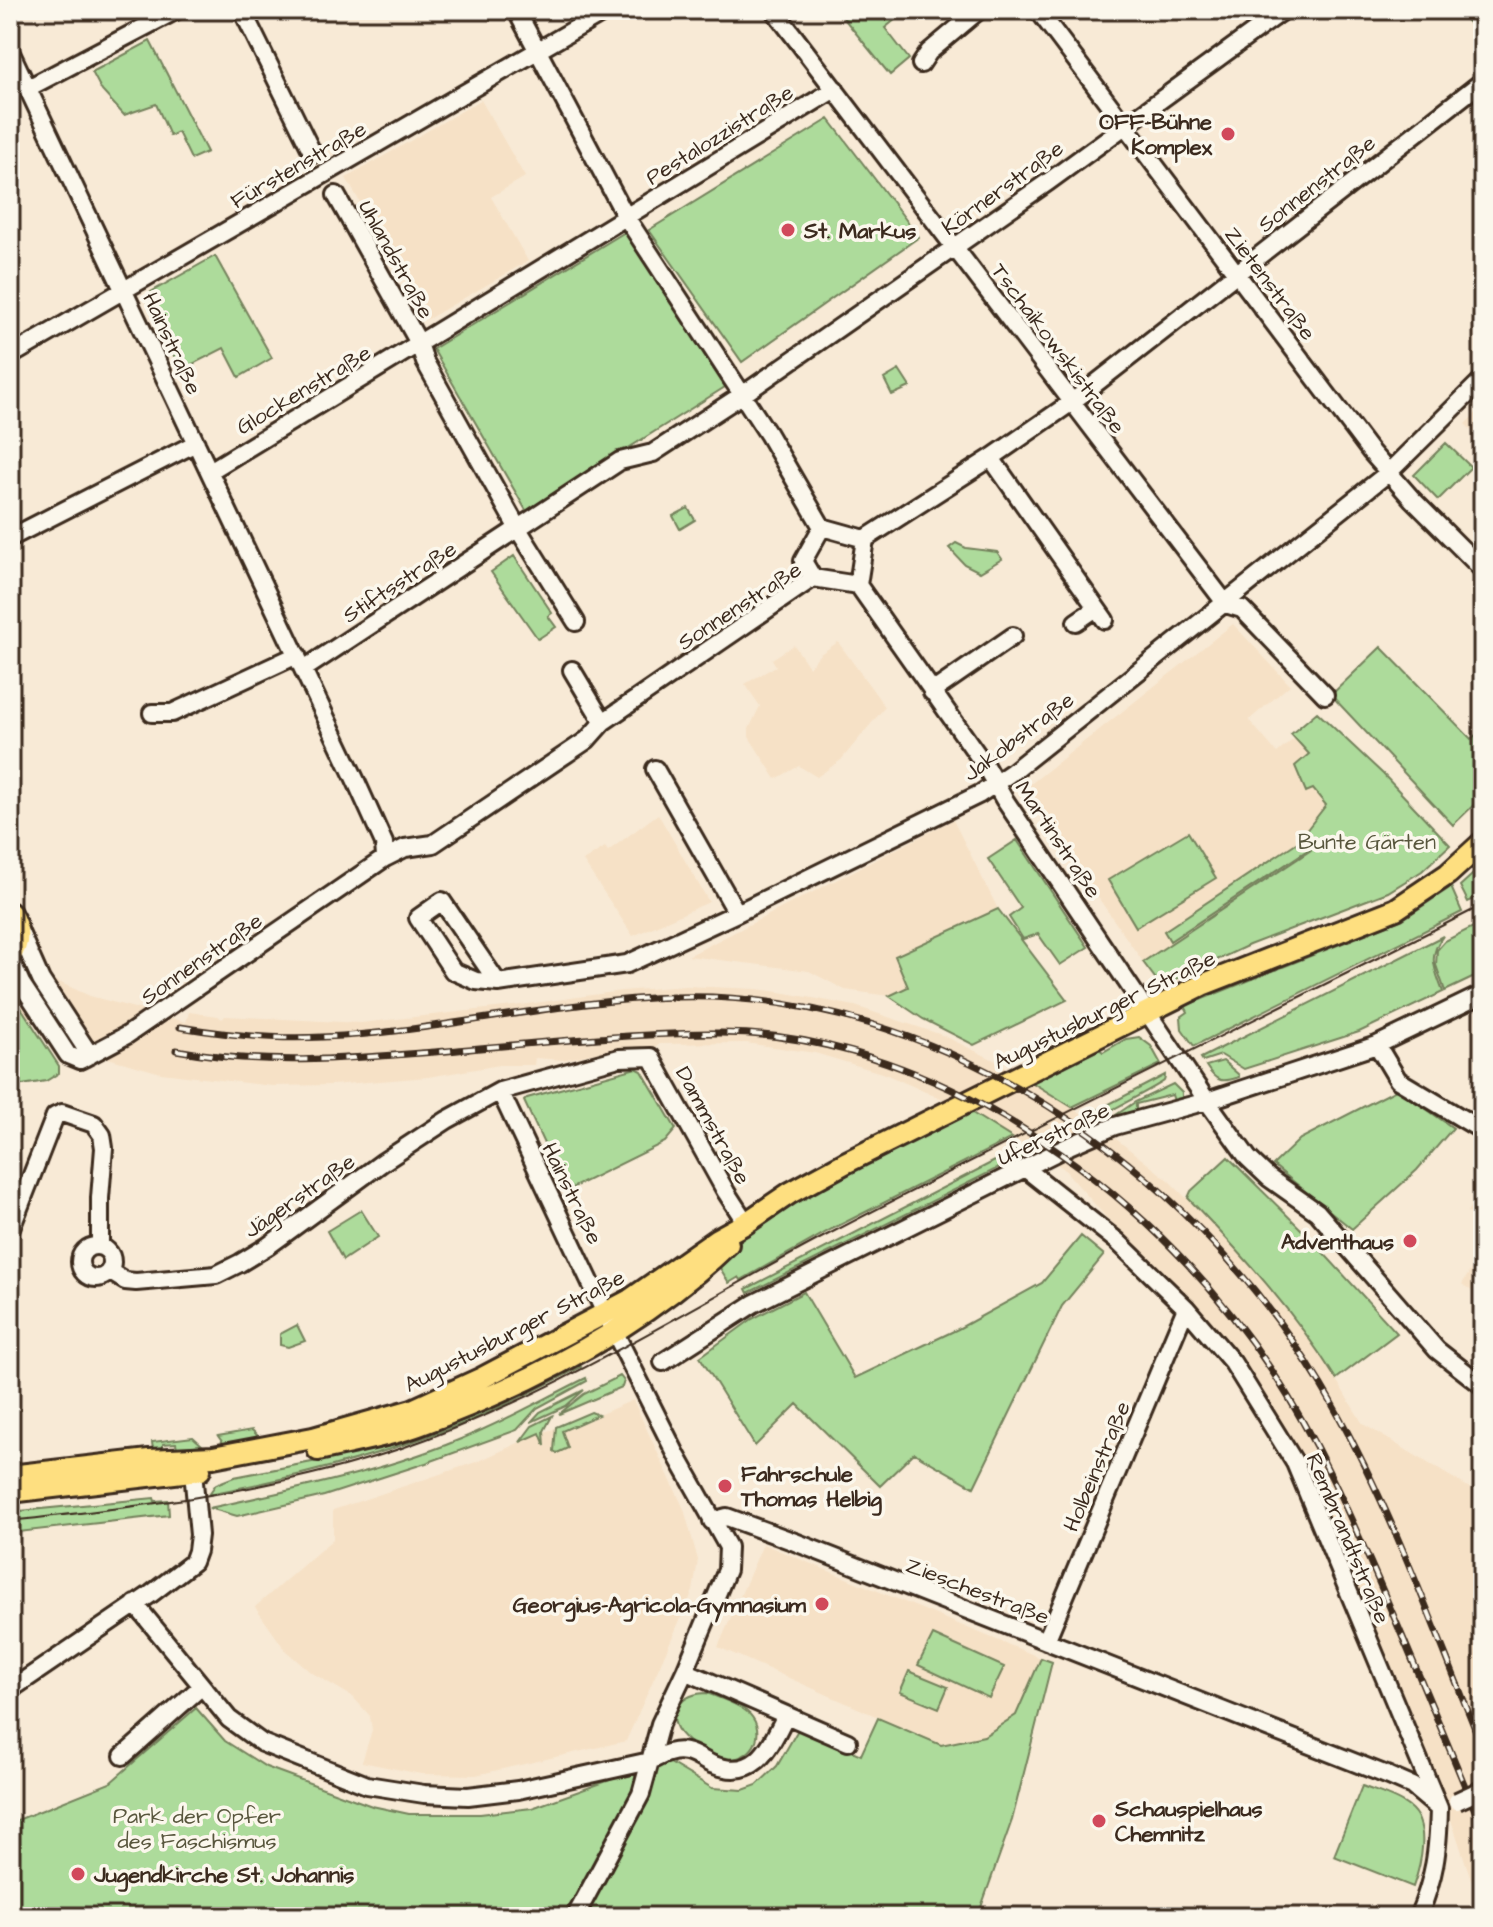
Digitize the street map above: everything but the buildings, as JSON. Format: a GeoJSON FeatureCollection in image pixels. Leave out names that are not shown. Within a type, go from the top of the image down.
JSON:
{"type":"FeatureCollection","features":[{"type":"Feature","properties":{"kind":"main road","name":"Augustusburger Straße"},"geometry":{"type":"LineString","coordinates":[[10,1492],[193,1465],[313,1438],[412,1410],[610,1322],[640,1294],[717,1239],[845,1163],[1202,985],[1396,909],[1448,874],[1483,842]]}},
{"type":"Feature","properties":{"kind":"main road"},"geometry":{"type":"LineString","coordinates":[[11,955],[18,942],[13,918]]}},
{"type":"Feature","properties":{"kind":"main road","name":"Augustusburger Straße"},"geometry":{"type":"LineString","coordinates":[[10,1476],[149,1460],[193,1465]]}},
{"type":"Feature","properties":{"kind":"street"},"geometry":{"type":"LineString","coordinates":[[28,88],[177,10]]}},
{"type":"Feature","properties":{"kind":"street"},"geometry":{"type":"LineString","coordinates":[[242,10],[313,154]]}},
{"type":"Feature","properties":{"kind":"street"},"geometry":{"type":"LineString","coordinates":[[516,10],[626,217],[743,395],[822,527],[865,539],[858,585]]}},
{"type":"Feature","properties":{"kind":"street","name":"Fürstenstraße"},"geometry":{"type":"LineString","coordinates":[[10,356],[608,10]]}},
{"type":"Feature","properties":{"kind":"street","name":"Tschaikowskistraße"},"geometry":{"type":"LineString","coordinates":[[774,10],[1226,604],[1242,609],[1325,695]]}},
{"type":"Feature","properties":{"kind":"street"},"geometry":{"type":"LineString","coordinates":[[921,64],[929,52],[979,10]]}},
{"type":"Feature","properties":{"kind":"street","name":"Zietenstraße"},"geometry":{"type":"LineString","coordinates":[[1038,10],[1388,473],[1483,570]]}},
{"type":"Feature","properties":{"kind":"street","name":"Körnerstraße"},"geometry":{"type":"LineString","coordinates":[[518,529],[620,461],[653,453],[743,395],[955,248],[1284,10]]}},
{"type":"Feature","properties":{"kind":"street","name":"Hainstraße"},"geometry":{"type":"LineString","coordinates":[[10,51],[300,662],[384,843],[385,858]]}},
{"type":"Feature","properties":{"kind":"street","name":"Sonnenstraße"},"geometry":{"type":"LineString","coordinates":[[865,539],[1072,402],[1483,81]]}},
{"type":"Feature","properties":{"kind":"street","name":"Pestalozzistraße"},"geometry":{"type":"LineString","coordinates":[[419,343],[835,89]]}},
{"type":"Feature","properties":{"kind":"street","name":"Uhlandstraße"},"geometry":{"type":"LineString","coordinates":[[336,195],[518,529],[576,622]]}},
{"type":"Feature","properties":{"kind":"street","name":"Glockenstraße"},"geometry":{"type":"LineString","coordinates":[[210,471],[419,343]]}},
{"type":"Feature","properties":{"kind":"street","name":"Jakobstraße"},"geometry":{"type":"LineString","coordinates":[[498,983],[442,901],[418,918],[453,971],[476,981],[498,983],[627,964],[996,784],[1388,473],[1483,379]]}},
{"type":"Feature","properties":{"kind":"street"},"geometry":{"type":"LineString","coordinates":[[10,538],[196,443]]}},
{"type":"Feature","properties":{"kind":"street"},"geometry":{"type":"LineString","coordinates":[[991,458],[1100,614],[1076,622]]}},
{"type":"Feature","properties":{"kind":"street"},"geometry":{"type":"LineString","coordinates":[[813,578],[803,561],[822,527]]}},
{"type":"Feature","properties":{"kind":"street","name":"Stiftsstraße"},"geometry":{"type":"LineString","coordinates":[[300,662],[518,529]]}},
{"type":"Feature","properties":{"kind":"street","name":"Sonnenstraße"},"geometry":{"type":"LineString","coordinates":[[90,1055],[138,1028],[385,858],[405,848],[433,844],[587,740],[603,722],[813,578],[858,585]]}},
{"type":"Feature","properties":{"kind":"street","name":"Martinstraße"},"geometry":{"type":"LineString","coordinates":[[858,585],[984,764],[1248,1158],[1269,1178],[1317,1212],[1437,1350],[1483,1386]]}},
{"type":"Feature","properties":{"kind":"street"},"geometry":{"type":"LineString","coordinates":[[932,692],[1013,636]]}},
{"type":"Feature","properties":{"kind":"street"},"geometry":{"type":"LineString","coordinates":[[152,713],[172,713],[300,662]]}},
{"type":"Feature","properties":{"kind":"street"},"geometry":{"type":"LineString","coordinates":[[572,670],[603,722]]}},
{"type":"Feature","properties":{"kind":"street"},"geometry":{"type":"LineString","coordinates":[[655,769],[737,913]]}},
{"type":"Feature","properties":{"kind":"street"},"geometry":{"type":"LineString","coordinates":[[11,955],[21,983],[68,1055],[80,1060],[90,1055],[38,973],[13,918]]}},
{"type":"Feature","properties":{"kind":"street"},"geometry":{"type":"LineString","coordinates":[[11,955],[38,973]]}},
{"type":"Feature","properties":{"kind":"street","name":"Uferstraße"},"geometry":{"type":"LineString","coordinates":[[639,1377],[753,1304],[1069,1146],[1115,1126],[1207,1101],[1377,1045],[1483,994]]}},
{"type":"Feature","properties":{"kind":"street"},"geometry":{"type":"LineString","coordinates":[[1377,1045],[1398,1080],[1483,1131]]}},
{"type":"Feature","properties":{"kind":"street","name":"Dammstraße"},"geometry":{"type":"LineString","coordinates":[[500,1091],[619,1058],[651,1057],[746,1223]]}},
{"type":"Feature","properties":{"kind":"street","name":"Hainstraße"},"geometry":{"type":"LineString","coordinates":[[500,1091],[610,1322]]}},
{"type":"Feature","properties":{"kind":"street","name":"Jägerstraße"},"geometry":{"type":"LineString","coordinates":[[100,1246],[91,1246],[83,1252],[80,1267],[86,1275],[96,1278],[109,1271],[125,1281],[216,1275],[268,1246],[447,1120],[500,1091]]}},
{"type":"Feature","properties":{"kind":"street"},"geometry":{"type":"LineString","coordinates":[[10,1231],[55,1116],[62,1113],[94,1124],[102,1135],[104,1148],[100,1246],[111,1257],[109,1271]]}},
{"type":"Feature","properties":{"kind":"street","name":"Rembrandtstraße"},"geometry":{"type":"LineString","coordinates":[[1026,1169],[1117,1241],[1186,1308],[1233,1363],[1295,1463],[1439,1808],[1438,1849],[1432,1883],[1418,1917]]}},
{"type":"Feature","properties":{"kind":"street","name":"Holbeinstraße"},"geometry":{"type":"LineString","coordinates":[[1046,1641],[1186,1308]]}},
{"type":"Feature","properties":{"kind":"street"},"geometry":{"type":"LineString","coordinates":[[575,1917],[641,1794],[660,1724],[727,1570],[728,1547],[610,1322]]}},
{"type":"Feature","properties":{"kind":"street"},"geometry":{"type":"LineString","coordinates":[[10,1690],[182,1573],[193,1562],[199,1542],[193,1465]]}},
{"type":"Feature","properties":{"kind":"street","name":"Zieschestraße"},"geometry":{"type":"LineString","coordinates":[[712,1521],[727,1517],[1389,1776],[1412,1786],[1439,1808]]}},
{"type":"Feature","properties":{"kind":"street"},"geometry":{"type":"LineString","coordinates":[[135,1604],[229,1719],[262,1743],[377,1788],[468,1796],[518,1790],[650,1761],[670,1752],[686,1752],[731,1770],[757,1762],[768,1751],[786,1715]]}},
{"type":"Feature","properties":{"kind":"street"},"geometry":{"type":"LineString","coordinates":[[685,1671],[848,1742]]}},
{"type":"Feature","properties":{"kind":"street"},"geometry":{"type":"LineString","coordinates":[[123,1756],[202,1686]]}},
{"type":"Feature","properties":{"kind":"street"},"geometry":{"type":"LineString","coordinates":[[1439,1808],[1483,1789]]}},
{"type":"Feature","properties":{"kind":"shaded area"},"geometry":{"type":"Polygon","coordinates":[[[481,100],[525,177],[491,197],[528,261],[428,319],[346,178],[481,100]]]}},
{"type":"Feature","properties":{"kind":"shaded area"},"geometry":{"type":"Polygon","coordinates":[[[1483,406],[1483,441],[1465,424],[1483,406]]]}},
{"type":"Feature","properties":{"kind":"shaded area"},"geometry":{"type":"Polygon","coordinates":[[[1233,624],[1290,685],[1249,720],[1277,753],[1295,738],[1309,754],[1306,792],[1313,789],[1326,805],[1302,836],[1311,849],[1143,962],[1023,790],[1233,624]]]}},
{"type":"Feature","properties":{"kind":"shaded area"},"geometry":{"type":"Polygon","coordinates":[[[838,642],[885,707],[841,760],[817,777],[799,766],[776,779],[749,737],[749,729],[760,706],[745,684],[776,666],[772,659],[794,645],[809,667],[820,654],[838,642]]]}},
{"type":"Feature","properties":{"kind":"shaded area"},"geometry":{"type":"Polygon","coordinates":[[[658,814],[709,902],[633,936],[583,861],[605,847],[608,851],[658,814]]]}},
{"type":"Feature","properties":{"kind":"shaded area"},"geometry":{"type":"Polygon","coordinates":[[[953,820],[998,909],[895,956],[908,988],[889,996],[845,990],[809,971],[688,956],[953,820]]]}},
{"type":"Feature","properties":{"kind":"shaded area"},"geometry":{"type":"Polygon","coordinates":[[[10,960],[90,996],[186,1022],[189,1012],[222,1019],[225,1016],[361,1023],[685,986],[786,993],[855,1006],[942,1035],[994,1060],[1092,1120],[1167,1179],[1237,1248],[1290,1309],[1363,1424],[1483,1496],[1483,1914],[1436,1776],[1333,1536],[1308,1468],[1290,1434],[1208,1321],[1105,1216],[1063,1168],[969,1111],[885,1074],[815,1053],[746,1043],[658,1044],[656,1048],[619,1048],[563,1060],[535,1058],[534,1065],[500,1065],[428,1077],[332,1085],[272,1086],[161,1073],[65,1046],[69,1036],[10,1010],[10,960]]]}},
{"type":"Feature","properties":{"kind":"shaded area"},"geometry":{"type":"Polygon","coordinates":[[[1483,1186],[1483,1222],[1467,1212],[1483,1186]]]}},
{"type":"Feature","properties":{"kind":"shaded area"},"geometry":{"type":"Polygon","coordinates":[[[1483,1251],[1483,1299],[1462,1284],[1483,1251]]]}},
{"type":"Feature","properties":{"kind":"shaded area"},"geometry":{"type":"Polygon","coordinates":[[[633,1400],[684,1509],[698,1560],[693,1591],[626,1741],[476,1775],[421,1774],[362,1762],[372,1730],[370,1716],[353,1697],[309,1671],[286,1651],[255,1607],[333,1539],[333,1510],[479,1461],[540,1433],[557,1428],[562,1431],[633,1400]]]}},
{"type":"Feature","properties":{"kind":"shaded area","name":"Georgius-Agricola-Gymnasium"},"geometry":{"type":"Polygon","coordinates":[[[763,1544],[1041,1658],[1016,1715],[984,1736],[942,1745],[718,1647],[763,1544]]]}},
{"type":"Feature","properties":{"kind":"green space"},"geometry":{"type":"Polygon","coordinates":[[[837,10],[907,10],[885,28],[909,59],[890,75],[837,10]]]}},
{"type":"Feature","properties":{"kind":"green space"},"geometry":{"type":"Polygon","coordinates":[[[1457,10],[1483,10],[1483,38],[1457,10]]]}},
{"type":"Feature","properties":{"kind":"green space"},"geometry":{"type":"Polygon","coordinates":[[[150,41],[207,152],[191,159],[178,132],[170,136],[156,104],[124,115],[102,91],[92,72],[150,41]]]}},
{"type":"Feature","properties":{"kind":"green space"},"geometry":{"type":"Polygon","coordinates":[[[829,119],[919,237],[742,362],[649,230],[829,119]]]}},
{"type":"Feature","properties":{"kind":"green space"},"geometry":{"type":"Polygon","coordinates":[[[625,232],[725,387],[527,512],[433,349],[625,232]]]}},
{"type":"Feature","properties":{"kind":"green space"},"geometry":{"type":"Polygon","coordinates":[[[215,256],[272,358],[239,377],[224,348],[181,370],[147,301],[151,292],[215,256]]]}},
{"type":"Feature","properties":{"kind":"green space"},"geometry":{"type":"Polygon","coordinates":[[[899,370],[910,387],[892,395],[884,379],[899,370]]]}},
{"type":"Feature","properties":{"kind":"green space"},"geometry":{"type":"Polygon","coordinates":[[[1446,443],[1471,467],[1438,500],[1414,475],[1446,443]]]}},
{"type":"Feature","properties":{"kind":"green space"},"geometry":{"type":"Polygon","coordinates":[[[688,508],[695,520],[680,529],[673,516],[688,508]]]}},
{"type":"Feature","properties":{"kind":"green space"},"geometry":{"type":"Polygon","coordinates":[[[956,543],[966,548],[997,552],[1002,559],[980,572],[964,564],[949,548],[956,543]]]}},
{"type":"Feature","properties":{"kind":"green space"},"geometry":{"type":"Polygon","coordinates":[[[514,556],[552,613],[548,616],[556,627],[538,639],[491,572],[514,556]]]}},
{"type":"Feature","properties":{"kind":"green space"},"geometry":{"type":"Polygon","coordinates":[[[1381,647],[1471,739],[1483,729],[1483,796],[1453,825],[1331,695],[1381,647]]]}},
{"type":"Feature","properties":{"kind":"green space","name":"Bunte Gärten"},"geometry":{"type":"Polygon","coordinates":[[[1317,712],[1383,774],[1450,845],[1422,871],[1388,892],[1249,945],[1161,986],[1143,962],[1311,850],[1302,836],[1326,805],[1313,789],[1306,792],[1295,766],[1309,754],[1291,734],[1317,712]]]}},
{"type":"Feature","properties":{"kind":"green space"},"geometry":{"type":"Polygon","coordinates":[[[1188,832],[1216,878],[1136,927],[1108,880],[1188,832]]]}},
{"type":"Feature","properties":{"kind":"green space"},"geometry":{"type":"Polygon","coordinates":[[[1302,839],[1309,849],[1170,941],[1164,931],[1302,839]]]}},
{"type":"Feature","properties":{"kind":"green space"},"geometry":{"type":"Polygon","coordinates":[[[1017,840],[1088,947],[1060,965],[1038,934],[1023,939],[1009,917],[1021,908],[988,859],[1017,840]]]}},
{"type":"Feature","properties":{"kind":"green space"},"geometry":{"type":"Polygon","coordinates":[[[1482,866],[1483,895],[1468,902],[1460,886],[1482,866]]]}},
{"type":"Feature","properties":{"kind":"green space"},"geometry":{"type":"Polygon","coordinates":[[[1451,887],[1462,912],[1194,1046],[1182,1029],[1181,1017],[1188,1012],[1185,1006],[1403,919],[1451,887]]]}},
{"type":"Feature","properties":{"kind":"green space"},"geometry":{"type":"Polygon","coordinates":[[[998,909],[1067,1000],[974,1045],[923,1019],[889,996],[908,987],[895,956],[998,909]]]}},
{"type":"Feature","properties":{"kind":"green space"},"geometry":{"type":"Polygon","coordinates":[[[1483,922],[1483,973],[1445,991],[1436,965],[1437,950],[1445,941],[1483,922]]]}},
{"type":"Feature","properties":{"kind":"green space"},"geometry":{"type":"Polygon","coordinates":[[[1443,936],[1434,957],[1443,992],[1359,1032],[1244,1069],[1221,1055],[1203,1061],[1201,1058],[1443,936]]]}},
{"type":"Feature","properties":{"kind":"green space"},"geometry":{"type":"Polygon","coordinates":[[[10,999],[18,1003],[59,1066],[59,1073],[46,1081],[10,1087],[10,999]]]}},
{"type":"Feature","properties":{"kind":"green space"},"geometry":{"type":"Polygon","coordinates":[[[1139,1037],[1151,1046],[1161,1064],[1072,1107],[1028,1080],[1098,1048],[1103,1052],[1126,1039],[1139,1037]]]}},
{"type":"Feature","properties":{"kind":"green space"},"geometry":{"type":"Polygon","coordinates":[[[1223,1061],[1239,1077],[1220,1080],[1206,1066],[1223,1061]]]}},
{"type":"Feature","properties":{"kind":"green space"},"geometry":{"type":"Polygon","coordinates":[[[636,1068],[642,1071],[676,1129],[665,1142],[566,1191],[524,1101],[636,1068]]]}},
{"type":"Feature","properties":{"kind":"green space"},"geometry":{"type":"Polygon","coordinates":[[[1165,1075],[1164,1081],[1107,1113],[1092,1120],[1086,1116],[1165,1075]]]}},
{"type":"Feature","properties":{"kind":"green space"},"geometry":{"type":"Polygon","coordinates":[[[1173,1084],[1182,1093],[1182,1099],[1175,1104],[1172,1095],[1136,1104],[1136,1114],[1118,1119],[1113,1117],[1135,1102],[1173,1084]]]}},
{"type":"Feature","properties":{"kind":"green space"},"geometry":{"type":"Polygon","coordinates":[[[1398,1089],[1453,1128],[1417,1170],[1352,1229],[1273,1165],[1300,1139],[1398,1089]]]}},
{"type":"Feature","properties":{"kind":"green space"},"geometry":{"type":"Polygon","coordinates":[[[969,1111],[1012,1138],[832,1229],[741,1280],[739,1277],[729,1283],[717,1263],[758,1225],[790,1204],[969,1111]]]}},
{"type":"Feature","properties":{"kind":"green space"},"geometry":{"type":"Polygon","coordinates":[[[1026,1145],[1034,1150],[748,1293],[746,1289],[1026,1145]]]}},
{"type":"Feature","properties":{"kind":"green space"},"geometry":{"type":"Polygon","coordinates":[[[1228,1157],[1307,1235],[1397,1333],[1336,1379],[1267,1284],[1188,1198],[1191,1191],[1228,1157]]]}},
{"type":"Feature","properties":{"kind":"green space"},"geometry":{"type":"Polygon","coordinates":[[[361,1210],[378,1237],[343,1260],[327,1231],[361,1210]]]}},
{"type":"Feature","properties":{"kind":"green space"},"geometry":{"type":"Polygon","coordinates":[[[1081,1236],[1104,1255],[1062,1306],[974,1487],[914,1453],[880,1486],[797,1404],[755,1446],[700,1357],[752,1319],[804,1292],[855,1378],[958,1329],[1042,1283],[1081,1236]]]}},
{"type":"Feature","properties":{"kind":"green space"},"geometry":{"type":"Polygon","coordinates":[[[297,1325],[305,1341],[288,1347],[280,1345],[280,1334],[297,1325]]]}},
{"type":"Feature","properties":{"kind":"green space"},"geometry":{"type":"Polygon","coordinates":[[[578,1363],[581,1367],[523,1396],[433,1435],[274,1481],[209,1494],[216,1484],[234,1477],[338,1457],[420,1434],[578,1363]]]}},
{"type":"Feature","properties":{"kind":"green space"},"geometry":{"type":"Polygon","coordinates":[[[620,1376],[624,1381],[622,1387],[559,1414],[584,1394],[620,1376]]]}},
{"type":"Feature","properties":{"kind":"green space"},"geometry":{"type":"Polygon","coordinates":[[[586,1378],[587,1381],[537,1408],[517,1430],[426,1463],[324,1496],[237,1516],[209,1508],[411,1458],[489,1427],[586,1378]]]}},
{"type":"Feature","properties":{"kind":"green space"},"geometry":{"type":"Polygon","coordinates":[[[584,1390],[566,1406],[531,1422],[540,1412],[584,1390]]]}},
{"type":"Feature","properties":{"kind":"green space"},"geometry":{"type":"Polygon","coordinates":[[[591,1412],[598,1415],[562,1431],[568,1448],[557,1453],[554,1451],[556,1427],[591,1412]]]}},
{"type":"Feature","properties":{"kind":"green space"},"geometry":{"type":"Polygon","coordinates":[[[552,1416],[544,1431],[545,1446],[540,1433],[520,1442],[532,1426],[552,1416]]]}},
{"type":"Feature","properties":{"kind":"green space"},"geometry":{"type":"Polygon","coordinates":[[[252,1430],[260,1438],[223,1443],[218,1436],[252,1430]]]}},
{"type":"Feature","properties":{"kind":"green space"},"geometry":{"type":"Polygon","coordinates":[[[193,1437],[202,1445],[177,1448],[176,1443],[163,1444],[163,1449],[153,1450],[152,1442],[193,1437]]]}},
{"type":"Feature","properties":{"kind":"green space"},"geometry":{"type":"Polygon","coordinates":[[[154,1498],[155,1501],[168,1500],[169,1515],[10,1533],[10,1512],[154,1498]]]}},
{"type":"Feature","properties":{"kind":"green space"},"geometry":{"type":"Polygon","coordinates":[[[933,1635],[1004,1667],[989,1698],[918,1665],[933,1635]]]}},
{"type":"Feature","properties":{"kind":"green space","name":"Park der Opfer des Faschismus"},"geometry":{"type":"Polygon","coordinates":[[[1041,1658],[1052,1662],[1012,1820],[979,1913],[987,1917],[10,1917],[10,1823],[110,1783],[196,1708],[225,1741],[266,1767],[372,1806],[409,1814],[480,1814],[532,1808],[649,1766],[670,1763],[712,1788],[743,1790],[757,1785],[777,1766],[799,1728],[861,1755],[878,1718],[941,1745],[984,1736],[1016,1715],[1041,1658]]]}},
{"type":"Feature","properties":{"kind":"green space"},"geometry":{"type":"Polygon","coordinates":[[[909,1671],[948,1687],[939,1708],[900,1692],[909,1671]]]}},
{"type":"Feature","properties":{"kind":"green space"},"geometry":{"type":"Polygon","coordinates":[[[707,1693],[737,1706],[753,1718],[756,1741],[746,1754],[738,1758],[720,1758],[699,1749],[680,1734],[675,1725],[679,1705],[691,1696],[707,1693]]]}},
{"type":"Feature","properties":{"kind":"green space"},"geometry":{"type":"Polygon","coordinates":[[[1362,1786],[1399,1800],[1416,1814],[1422,1845],[1413,1887],[1334,1856],[1362,1786]]]}},
{"type":"Feature","properties":{"kind":"tram line"},"geometry":{"type":"LineString","coordinates":[[10,1521],[206,1496],[303,1476],[399,1449],[510,1405],[616,1351],[825,1236],[1483,905]]}},
{"type":"Feature","properties":{"kind":"railway"},"geometry":{"type":"LineString","coordinates":[[180,1027],[252,1036],[305,1038],[411,1029],[632,999],[676,997],[774,1003],[870,1024],[961,1059],[1048,1106],[1128,1164],[1201,1231],[1266,1305],[1321,1385],[1389,1517],[1483,1748]]}},
{"type":"Feature","properties":{"kind":"railway"},"geometry":{"type":"LineString","coordinates":[[176,1050],[241,1058],[305,1060],[642,1035],[711,1033],[782,1037],[852,1052],[920,1075],[1027,1131],[1068,1159],[1146,1222],[1214,1294],[1274,1374],[1304,1424],[1343,1502],[1483,1830]]}},
{"type":"Feature","properties":{"kind":"place","name":"OFF-Bühne Komplex"},"geometry":{"type":"Point","coordinates":[1228,134]}},
{"type":"Feature","properties":{"kind":"place","name":"St. Markus"},"geometry":{"type":"Point","coordinates":[788,230]}},
{"type":"Feature","properties":{"kind":"place","name":"Adventhaus"},"geometry":{"type":"Point","coordinates":[1410,1241]}},
{"type":"Feature","properties":{"kind":"place","name":"Fahrschule Thomas Helbig"},"geometry":{"type":"Point","coordinates":[725,1486]}},
{"type":"Feature","properties":{"kind":"place","name":"Georgius-Agricola-Gymnasium"},"geometry":{"type":"Point","coordinates":[822,1604]}},
{"type":"Feature","properties":{"kind":"place","name":"Schauspielhaus Chemnitz"},"geometry":{"type":"Point","coordinates":[1099,1821]}},
{"type":"Feature","properties":{"kind":"place","name":"Jugendkirche St. Johannis"},"geometry":{"type":"Point","coordinates":[78,1874]}}]}
